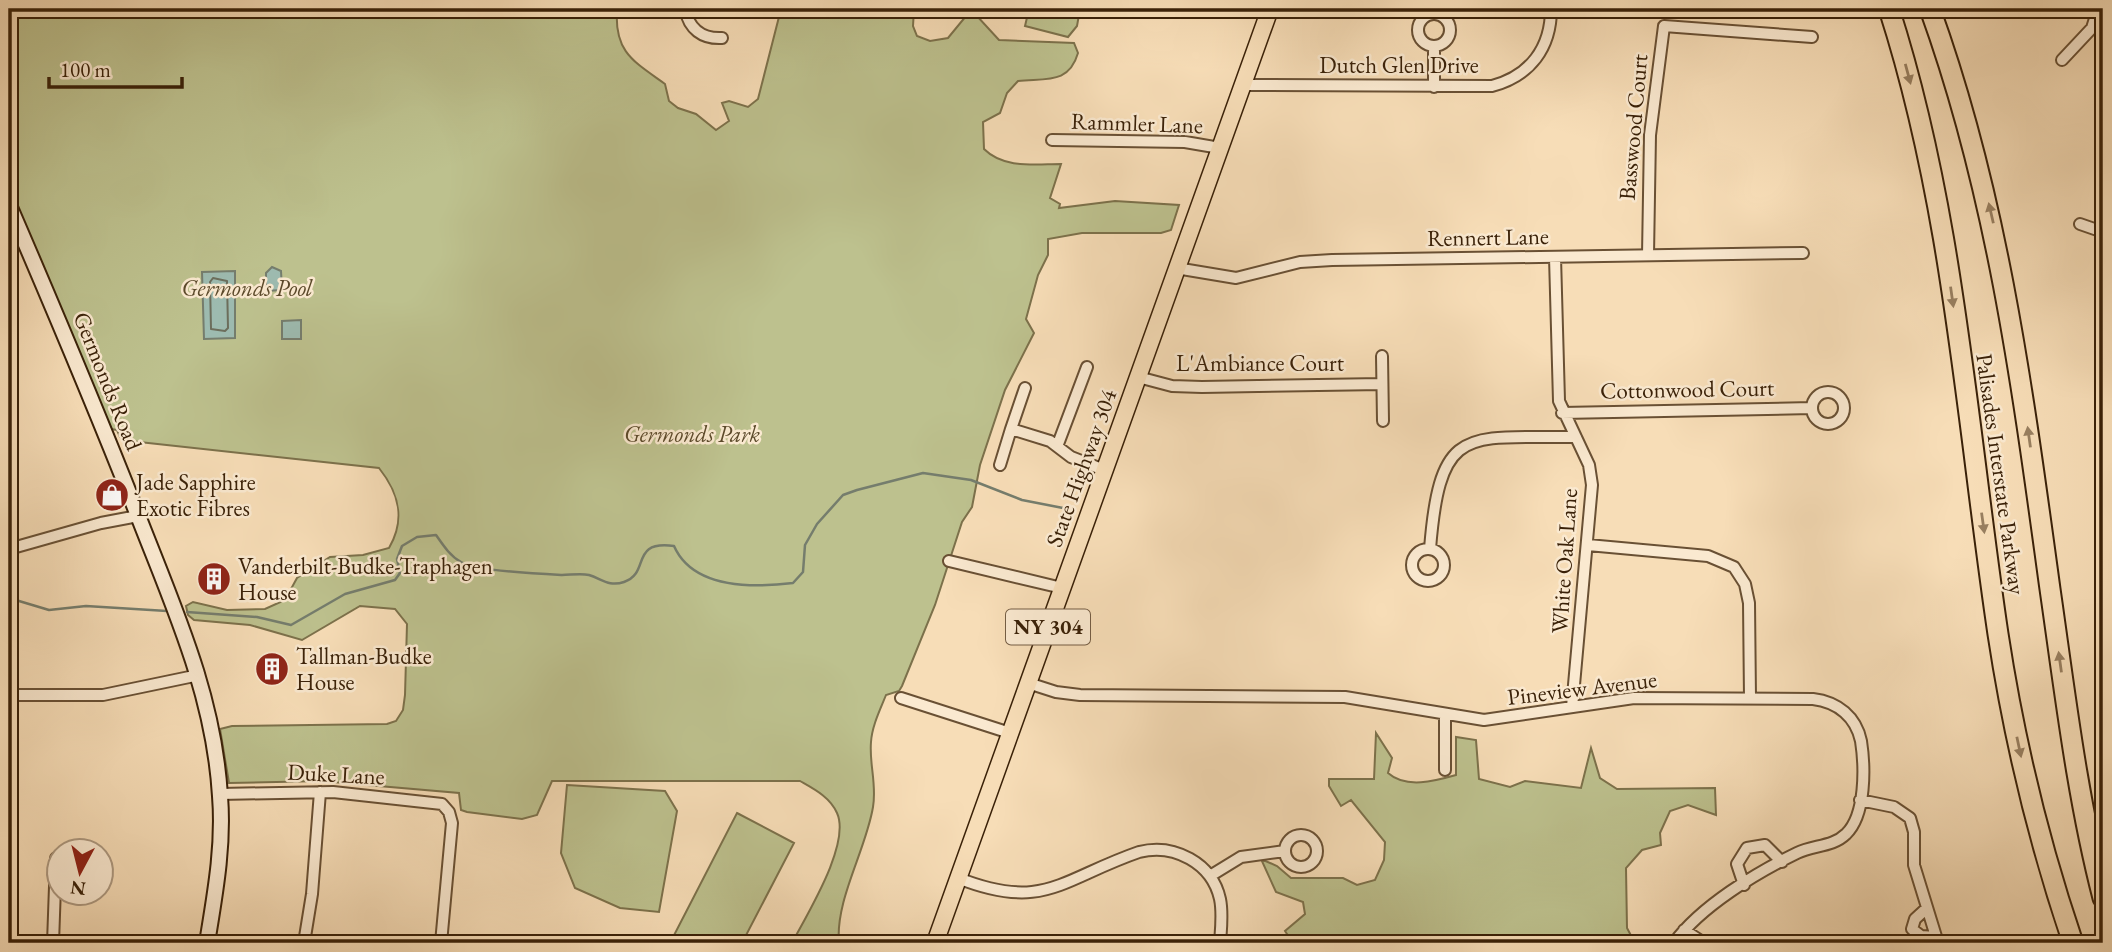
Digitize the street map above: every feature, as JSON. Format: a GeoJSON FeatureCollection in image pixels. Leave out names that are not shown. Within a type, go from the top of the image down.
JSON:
{"type":"FeatureCollection","features":[{"type":"Feature","properties":{"kind":"highway","name":"Palisades Interstate Parkway"},"geometry":{"type":"LineString","coordinates":[[1889,9],[1917,107],[1937,201],[2009,699],[2038,826],[2073,943]]}},
{"type":"Feature","properties":{"kind":"highway","name":"Palisades Interstate Parkway"},"geometry":{"type":"LineString","coordinates":[[1930,9],[1970,134],[2005,282],[2074,759],[2103,898]]}},
{"type":"Feature","properties":{"kind":"main road","name":"State Highway 304"},"geometry":{"type":"LineString","coordinates":[[934,943],[1270,9]]}},
{"type":"Feature","properties":{"kind":"street"},"geometry":{"type":"LineString","coordinates":[[685,9],[695,30],[705,36],[722,38]]}},
{"type":"Feature","properties":{"kind":"street","name":"Dutch Glen Drive"},"geometry":{"type":"LineString","coordinates":[[1242,85],[1484,87],[1517,77],[1543,49],[1551,9]]}},
{"type":"Feature","properties":{"kind":"street"},"geometry":{"type":"LineString","coordinates":[[2062,60],[2092,28],[2098,9]]}},
{"type":"Feature","properties":{"kind":"street","name":"Basswood Court"},"geometry":{"type":"LineString","coordinates":[[1648,255],[1650,135],[1664,26],[1812,37]]}},
{"type":"Feature","properties":{"kind":"street"},"geometry":{"type":"LineString","coordinates":[[1434,46],[1434,87]]}},
{"type":"Feature","properties":{"kind":"street","name":"Rammler Lane"},"geometry":{"type":"LineString","coordinates":[[1052,141],[1185,142],[1220,148]]}},
{"type":"Feature","properties":{"kind":"street","name":"Germonds Road"},"geometry":{"type":"LineString","coordinates":[[9,205],[15,238],[138,516],[200,675],[213,737],[220,793],[218,872],[207,943]]}},
{"type":"Feature","properties":{"kind":"street"},"geometry":{"type":"LineString","coordinates":[[2080,225],[2103,232]]}},
{"type":"Feature","properties":{"kind":"street","name":"Rennert Lane"},"geometry":{"type":"LineString","coordinates":[[1177,268],[1236,278],[1300,262],[1803,253]]}},
{"type":"Feature","properties":{"kind":"street","name":"White Oak Lane"},"geometry":{"type":"LineString","coordinates":[[1556,257],[1558,385],[1562,413],[1589,465],[1592,485],[1572,707]]}},
{"type":"Feature","properties":{"kind":"street"},"geometry":{"type":"LineString","coordinates":[[1382,356],[1383,421]]}},
{"type":"Feature","properties":{"kind":"street"},"geometry":{"type":"LineString","coordinates":[[1058,444],[1087,366]]}},
{"type":"Feature","properties":{"kind":"street","name":"L'Ambiance Court"},"geometry":{"type":"LineString","coordinates":[[1138,377],[1172,386],[1202,387],[1382,384]]}},
{"type":"Feature","properties":{"kind":"street"},"geometry":{"type":"LineString","coordinates":[[1000,465],[1025,388]]}},
{"type":"Feature","properties":{"kind":"street","name":"Cottonwood Court"},"geometry":{"type":"LineString","coordinates":[[1562,413],[1812,408]]}},
{"type":"Feature","properties":{"kind":"street"},"geometry":{"type":"LineString","coordinates":[[1011,429],[1058,444],[1071,457],[1104,470]]}},
{"type":"Feature","properties":{"kind":"street"},"geometry":{"type":"LineString","coordinates":[[1430,549],[1437,487],[1447,465],[1464,445],[1487,438],[1576,437]]}},
{"type":"Feature","properties":{"kind":"street"},"geometry":{"type":"LineString","coordinates":[[9,549],[101,523],[138,516]]}},
{"type":"Feature","properties":{"kind":"street"},"geometry":{"type":"LineString","coordinates":[[1588,545],[1708,556],[1734,567],[1745,584],[1749,603],[1750,698]]}},
{"type":"Feature","properties":{"kind":"street"},"geometry":{"type":"LineString","coordinates":[[949,561],[1062,588]]}},
{"type":"Feature","properties":{"kind":"street"},"geometry":{"type":"LineString","coordinates":[[9,695],[103,695],[200,675]]}},
{"type":"Feature","properties":{"kind":"street","name":"Pineview Avenue"},"geometry":{"type":"LineString","coordinates":[[1028,683],[1056,692],[1080,695],[1345,697],[1445,715],[1503,719],[1634,698],[1819,699],[1844,710],[1855,725],[1861,743],[1860,800],[1854,824],[1844,836],[1831,843],[1801,851],[1709,907],[1674,943]]}},
{"type":"Feature","properties":{"kind":"street"},"geometry":{"type":"LineString","coordinates":[[901,698],[1010,733]]}},
{"type":"Feature","properties":{"kind":"street"},"geometry":{"type":"LineString","coordinates":[[1445,715],[1445,770]]}},
{"type":"Feature","properties":{"kind":"street"},"geometry":{"type":"LineString","coordinates":[[304,943],[312,894],[320,792]]}},
{"type":"Feature","properties":{"kind":"street","name":"Duke Lane"},"geometry":{"type":"LineString","coordinates":[[220,793],[320,792],[434,802],[447,808],[452,823],[441,943]]}},
{"type":"Feature","properties":{"kind":"street"},"geometry":{"type":"LineString","coordinates":[[1860,800],[1894,807],[1910,818],[1914,832],[1913,861],[1937,940]]}},
{"type":"Feature","properties":{"kind":"street"},"geometry":{"type":"LineString","coordinates":[[1744,885],[1737,864],[1746,848],[1765,845],[1782,862]]}},
{"type":"Feature","properties":{"kind":"street"},"geometry":{"type":"LineString","coordinates":[[958,878],[1003,893],[1031,895],[1132,854],[1154,849],[1183,855],[1210,876],[1221,903],[1220,943]]}},
{"type":"Feature","properties":{"kind":"street"},"geometry":{"type":"LineString","coordinates":[[1210,876],[1241,857],[1285,852]]}},
{"type":"Feature","properties":{"kind":"street"},"geometry":{"type":"LineString","coordinates":[[53,943],[54,906]]}},
{"type":"Feature","properties":{"kind":"street"},"geometry":{"type":"LineString","coordinates":[[1927,908],[1915,919],[1912,929],[1916,935],[1937,940]]}},
{"type":"Feature","properties":{"kind":"street"},"geometry":{"type":"LineString","coordinates":[[1684,930],[1704,943]]}},
{"type":"Feature","properties":{"kind":"green space","name":"Germonds Park"},"geometry":{"type":"Polygon","coordinates":[[[9,9],[343,9],[357,17],[488,14],[507,9],[617,9],[619,36],[628,54],[665,84],[669,101],[678,108],[696,114],[716,130],[729,121],[722,103],[729,101],[748,107],[758,99],[781,9],[914,9],[913,26],[917,36],[930,41],[948,38],[966,16],[977,16],[999,40],[1074,43],[1078,53],[1074,63],[1063,75],[1018,81],[1007,93],[1000,113],[983,122],[984,149],[1010,163],[1061,164],[1050,198],[1060,204],[1059,208],[1115,201],[1179,205],[1171,230],[1161,233],[1082,233],[1048,239],[1048,255],[1038,275],[1026,319],[1034,333],[1005,390],[980,465],[972,507],[962,522],[935,605],[902,686],[899,691],[886,695],[875,724],[871,750],[873,807],[846,892],[839,927],[839,943],[792,943],[833,860],[840,826],[837,813],[830,802],[800,781],[552,781],[537,815],[522,819],[461,810],[459,793],[321,781],[229,783],[220,729],[232,726],[387,724],[396,721],[403,710],[405,695],[407,624],[395,609],[360,606],[302,640],[250,625],[194,620],[188,615],[186,606],[193,602],[227,610],[265,609],[285,600],[297,578],[330,557],[363,555],[389,548],[397,527],[398,506],[386,477],[379,468],[130,441],[120,437],[117,430],[111,429],[9,188],[9,9]]]}},
{"type":"Feature","properties":{"kind":"green space"},"geometry":{"type":"Polygon","coordinates":[[[1029,9],[1080,9],[1077,26],[1068,37],[1025,26],[1029,9]]]}},
{"type":"Feature","properties":{"kind":"green space"},"geometry":{"type":"Polygon","coordinates":[[[1376,733],[1392,758],[1388,773],[1403,781],[1421,782],[1456,775],[1456,737],[1476,740],[1479,779],[1510,787],[1525,781],[1581,788],[1591,748],[1600,778],[1617,789],[1715,788],[1716,815],[1688,805],[1670,811],[1660,833],[1661,845],[1642,850],[1626,868],[1627,928],[1635,943],[1293,943],[1285,931],[1305,914],[1303,902],[1276,892],[1261,859],[1277,866],[1291,878],[1343,878],[1357,885],[1375,880],[1384,860],[1385,842],[1351,800],[1341,806],[1329,786],[1329,779],[1374,779],[1376,733]]]}},
{"type":"Feature","properties":{"kind":"green space"},"geometry":{"type":"Polygon","coordinates":[[[567,785],[665,791],[677,811],[659,912],[620,908],[575,888],[561,853],[567,785]]]}},
{"type":"Feature","properties":{"kind":"green space"},"geometry":{"type":"Polygon","coordinates":[[[737,813],[794,843],[742,943],[670,943],[737,813]]]}},
{"type":"Feature","properties":{"kind":"water"},"geometry":{"type":"Polygon","coordinates":[[[272,267],[281,271],[282,290],[266,291],[266,273],[272,267]]]}},
{"type":"Feature","properties":{"kind":"water"},"geometry":{"type":"Polygon","coordinates":[[[235,271],[235,338],[204,339],[202,272],[235,271]]]}},
{"type":"Feature","properties":{"kind":"water"},"geometry":{"type":"Polygon","coordinates":[[[301,320],[301,339],[282,339],[282,321],[301,320]]]}},
{"type":"Feature","properties":{"kind":"waterway"},"geometry":{"type":"LineString","coordinates":[[187,612],[257,617],[291,625],[345,594],[395,580],[400,573],[397,559],[402,546],[417,537],[436,535],[461,562],[494,570],[552,575],[586,574],[610,583],[619,583],[632,578],[646,552],[660,545],[674,546],[683,560],[695,571],[709,578],[742,585],[793,583],[803,572],[805,545],[817,524],[843,495],[923,473],[971,480],[1022,500],[1063,508]]}},
{"type":"Feature","properties":{"kind":"waterway"},"geometry":{"type":"LineString","coordinates":[[9,598],[49,610],[86,606],[167,611]]}},
{"type":"Feature","properties":{"kind":"place","name":"Jade Sapphire Exotic Fibres"},"geometry":{"type":"Point","coordinates":[112,495]}},
{"type":"Feature","properties":{"kind":"place","name":"Vanderbilt-Budke-Traphagen House"},"geometry":{"type":"Point","coordinates":[214,579]}},
{"type":"Feature","properties":{"kind":"place","name":"Tallman-Budke House"},"geometry":{"type":"Point","coordinates":[272,669]}},
{"type":"Feature","properties":{"kind":"park label","name":"Germonds Pool"},"geometry":{"type":"Point","coordinates":[247,288]}}]}
